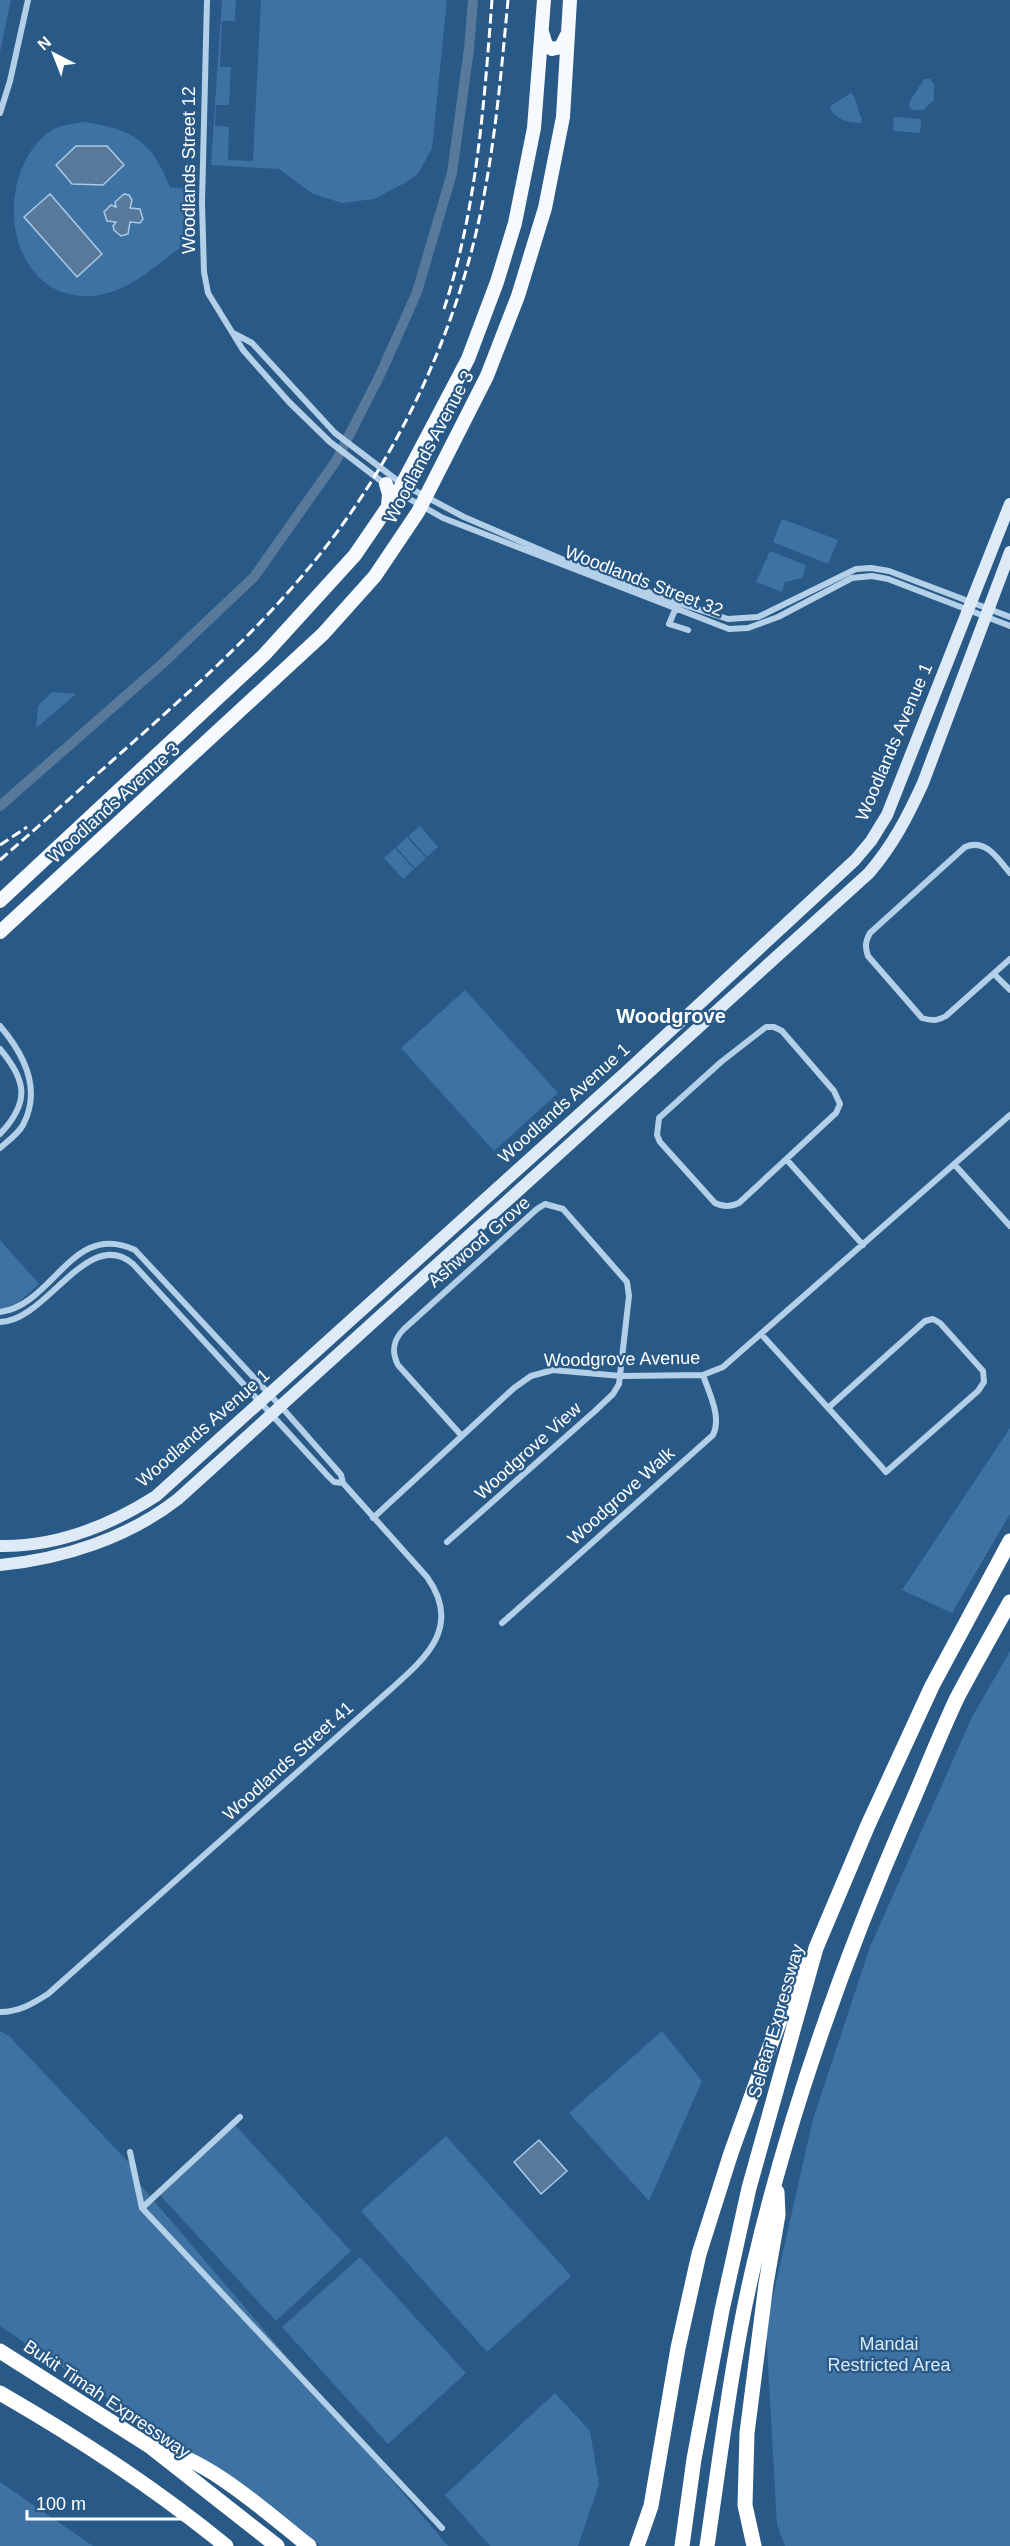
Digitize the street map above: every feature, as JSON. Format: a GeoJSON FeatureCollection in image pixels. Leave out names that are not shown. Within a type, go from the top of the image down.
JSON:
{"type":"FeatureCollection","features":[{"type":"Feature","properties":{"kind":"highway","name":"Seletar Expressway"},"geometry":{"type":"LineString","coordinates":[[682,2546],[694,2458],[749,2188],[816,1948],[868,1825],[932,1686],[1010,1541]]}},
{"type":"Feature","properties":{"kind":"highway"},"geometry":{"type":"LineString","coordinates":[[707,2546],[727,2396],[753,2265],[777,2174],[844,1965],[957,1700],[1010,1602]]}},
{"type":"Feature","properties":{"kind":"highway"},"geometry":{"type":"LineString","coordinates":[[637,2546],[651,2506],[678,2348],[699,2254],[731,2153],[794,1983],[816,1948]]}},
{"type":"Feature","properties":{"kind":"highway"},"geometry":{"type":"LineString","coordinates":[[754,2546],[745,2505],[747,2433],[766,2284],[778,2215],[777,2174]]}},
{"type":"Feature","properties":{"kind":"highway","name":"Bukit Timah Expressway"},"geometry":{"type":"LineString","coordinates":[[0,2352],[151,2447],[277,2546]]}},
{"type":"Feature","properties":{"kind":"highway"},"geometry":{"type":"LineString","coordinates":[[0,2393],[69,2432],[116,2463],[173,2503],[226,2546]]}},
{"type":"Feature","properties":{"kind":"highway"},"geometry":{"type":"LineString","coordinates":[[151,2447],[170,2451],[198,2464],[241,2493],[309,2546]]}},
{"type":"Feature","properties":{"kind":"main road","name":"Woodlands Avenue 3"},"geometry":{"type":"LineString","coordinates":[[0,901],[264,655],[355,555],[400,488],[468,359],[497,282],[517,215],[534,128],[544,0]]}},
{"type":"Feature","properties":{"kind":"main road","name":"Woodlands Avenue 3"},"geometry":{"type":"LineString","coordinates":[[0,932],[323,634],[375,576],[423,503],[487,376],[522,285],[545,208],[563,117],[570,0]]}},
{"type":"Feature","properties":{"kind":"main road"},"geometry":{"type":"LineString","coordinates":[[542,31],[546,45],[552,49],[561,47],[568,33]]}},
{"type":"Feature","properties":{"kind":"main road"},"geometry":{"type":"LineString","coordinates":[[386,484],[389,494],[387,508]]}},
{"type":"Feature","properties":{"kind":"main road","name":"Woodlands Avenue 1"},"geometry":{"type":"LineString","coordinates":[[0,1546],[39,1543],[72,1536],[106,1524],[156,1496],[626,1072],[855,860],[871,841],[887,815],[1010,504]]}},
{"type":"Feature","properties":{"kind":"main road","name":"Woodlands Avenue 1"},"geometry":{"type":"LineString","coordinates":[[0,1565],[20,1563],[81,1549],[141,1524],[178,1499],[869,873],[887,852],[906,820],[923,783],[1010,552]]}},
{"type":"Feature","properties":{"kind":"street"},"geometry":{"type":"LineString","coordinates":[[0,113],[10,81],[28,0]]}},
{"type":"Feature","properties":{"kind":"street","name":"Woodlands Street 12"},"geometry":{"type":"LineString","coordinates":[[207,0],[202,149],[204,272],[208,292],[243,350],[310,425],[386,484],[400,488]]}},
{"type":"Feature","properties":{"kind":"street","name":"Woodlands Street 12"},"geometry":{"type":"LineString","coordinates":[[233,333],[252,343],[337,434],[400,488]]}},
{"type":"Feature","properties":{"kind":"street","name":"Woodlands Street 32"},"geometry":{"type":"LineString","coordinates":[[400,488],[423,503],[675,610],[729,629],[748,628],[778,617],[852,578],[872,576],[888,579],[969,606]]}},
{"type":"Feature","properties":{"kind":"street","name":"Woodlands Street 32"},"geometry":{"type":"LineString","coordinates":[[400,488],[423,503],[464,517],[571,563],[728,620],[758,617],[856,569],[871,568],[889,571],[986,613]]}},
{"type":"Feature","properties":{"kind":"street"},"geometry":{"type":"LineString","coordinates":[[675,610],[669,624],[688,630]]}},
{"type":"Feature","properties":{"kind":"street"},"geometry":{"type":"LineString","coordinates":[[986,613],[1010,617]]}},
{"type":"Feature","properties":{"kind":"street"},"geometry":{"type":"LineString","coordinates":[[986,613],[1010,626]]}},
{"type":"Feature","properties":{"kind":"street"},"geometry":{"type":"LineString","coordinates":[[1010,873],[989,849],[972,844],[965,847],[870,933],[866,941],[868,956],[922,1018],[937,1021],[946,1016],[1010,959]]}},
{"type":"Feature","properties":{"kind":"street"},"geometry":{"type":"LineString","coordinates":[[994,974],[1010,990]]}},
{"type":"Feature","properties":{"kind":"street"},"geometry":{"type":"LineString","coordinates":[[0,1026],[22,1056],[31,1082],[31,1096],[22,1126],[0,1148]]}},
{"type":"Feature","properties":{"kind":"street"},"geometry":{"type":"LineString","coordinates":[[766,1027],[774,1027],[782,1031],[834,1090],[840,1104],[836,1113],[787,1160],[739,1203],[731,1207],[722,1206],[715,1203],[660,1142],[657,1135],[659,1118],[759,1031],[766,1027]]}},
{"type":"Feature","properties":{"kind":"street"},"geometry":{"type":"LineString","coordinates":[[0,1049],[18,1072],[22,1090],[17,1113],[0,1134]]}},
{"type":"Feature","properties":{"kind":"street","name":"Woodgrove Avenue"},"geometry":{"type":"LineString","coordinates":[[373,1518],[521,1381],[543,1371],[621,1376],[703,1375],[723,1368],[1010,1115]]}},
{"type":"Feature","properties":{"kind":"street"},"geometry":{"type":"LineString","coordinates":[[787,1160],[863,1245]]}},
{"type":"Feature","properties":{"kind":"street"},"geometry":{"type":"LineString","coordinates":[[954,1164],[1010,1226]]}},
{"type":"Feature","properties":{"kind":"street","name":"Ashwood Grove"},"geometry":{"type":"LineString","coordinates":[[461,1435],[398,1365],[393,1352],[394,1342],[404,1329],[545,1204],[563,1209],[627,1282],[629,1296],[621,1376]]}},
{"type":"Feature","properties":{"kind":"street"},"geometry":{"type":"LineString","coordinates":[[0,1312],[11,1310],[26,1302],[87,1249],[109,1242],[121,1245],[142,1256],[265,1399]]}},
{"type":"Feature","properties":{"kind":"street"},"geometry":{"type":"LineString","coordinates":[[0,1322],[22,1317],[84,1265],[99,1256],[110,1253],[120,1255],[133,1264],[277,1411]]}},
{"type":"Feature","properties":{"kind":"street"},"geometry":{"type":"LineString","coordinates":[[762,1335],[828,1408],[886,1472],[978,1391],[984,1382],[983,1371],[940,1323],[933,1319],[925,1321],[828,1408]]}},
{"type":"Feature","properties":{"kind":"street","name":"Woodgrove Walk"},"geometry":{"type":"LineString","coordinates":[[502,1623],[713,1435],[717,1428],[717,1419],[703,1375]]}},
{"type":"Feature","properties":{"kind":"street","name":"Woodgrove View"},"geometry":{"type":"LineString","coordinates":[[447,1542],[613,1394],[621,1376]]}},
{"type":"Feature","properties":{"kind":"street","name":"Woodlands Street 41"},"geometry":{"type":"LineString","coordinates":[[0,2012],[12,2012],[29,2006],[48,1994],[196,1864],[425,1656],[434,1644],[443,1613],[439,1595],[427,1577],[343,1483],[341,1476],[265,1399]]}},
{"type":"Feature","properties":{"kind":"street","name":"Woodlands Street 41"},"geometry":{"type":"LineString","coordinates":[[277,1411],[334,1482],[343,1483]]}},
{"type":"Feature","properties":{"kind":"street"},"geometry":{"type":"LineString","coordinates":[[142,2208],[240,2117]]}},
{"type":"Feature","properties":{"kind":"street"},"geometry":{"type":"LineString","coordinates":[[130,2152],[142,2208],[442,2528]]}},
{"type":"Feature","properties":{"kind":"green space"},"geometry":{"type":"Polygon","coordinates":[[[0,0],[11,0],[0,52],[0,0]]]}},
{"type":"Feature","properties":{"kind":"green space"},"geometry":{"type":"Polygon","coordinates":[[[222,0],[236,0],[235,21],[222,21],[220,67],[231,67],[229,105],[216,105],[215,126],[229,127],[228,160],[253,161],[261,0],[447,0],[432,148],[418,174],[374,199],[342,203],[313,194],[279,169],[211,165],[222,0]]]}},
{"type":"Feature","properties":{"kind":"green space"},"geometry":{"type":"Polygon","coordinates":[[[924,79],[930,79],[934,84],[934,100],[923,110],[912,110],[909,106],[910,101],[924,79]]]}},
{"type":"Feature","properties":{"kind":"green space"},"geometry":{"type":"Polygon","coordinates":[[[851,93],[862,119],[861,123],[844,120],[830,109],[832,105],[851,93]]]}},
{"type":"Feature","properties":{"kind":"green space"},"geometry":{"type":"Polygon","coordinates":[[[894,117],[921,119],[920,133],[893,131],[894,117]]]}},
{"type":"Feature","properties":{"kind":"green space"},"geometry":{"type":"Polygon","coordinates":[[[83,122],[115,128],[138,139],[155,158],[170,187],[187,189],[181,247],[153,269],[122,288],[89,296],[59,291],[40,278],[26,259],[17,237],[14,214],[16,189],[23,166],[35,146],[52,130],[83,122]]]}},
{"type":"Feature","properties":{"kind":"green space"},"geometry":{"type":"Polygon","coordinates":[[[782,519],[838,540],[828,564],[773,542],[782,519]]]}},
{"type":"Feature","properties":{"kind":"green space"},"geometry":{"type":"Polygon","coordinates":[[[770,551],[806,565],[802,578],[785,582],[782,592],[756,582],[770,551]]]}},
{"type":"Feature","properties":{"kind":"green space"},"geometry":{"type":"Polygon","coordinates":[[[52,692],[76,694],[36,728],[38,706],[52,692]]]}},
{"type":"Feature","properties":{"kind":"green space"},"geometry":{"type":"Polygon","coordinates":[[[420,826],[438,847],[427,857],[408,836],[420,826]]]}},
{"type":"Feature","properties":{"kind":"green space"},"geometry":{"type":"Polygon","coordinates":[[[407,837],[426,858],[415,868],[396,847],[407,837]]]}},
{"type":"Feature","properties":{"kind":"green space"},"geometry":{"type":"Polygon","coordinates":[[[395,848],[414,869],[403,879],[384,858],[395,848]]]}},
{"type":"Feature","properties":{"kind":"green space"},"geometry":{"type":"Polygon","coordinates":[[[465,990],[558,1093],[494,1151],[401,1048],[465,990]]]}},
{"type":"Feature","properties":{"kind":"green space"},"geometry":{"type":"Polygon","coordinates":[[[0,1240],[39,1284],[19,1302],[0,1310],[0,1240]]]}},
{"type":"Feature","properties":{"kind":"green space"},"geometry":{"type":"Polygon","coordinates":[[[1010,1428],[1010,1514],[952,1613],[902,1590],[1010,1428]]]}},
{"type":"Feature","properties":{"kind":"green space","name":"Mandai Restricted Area"},"geometry":{"type":"Polygon","coordinates":[[[1010,1651],[1010,2546],[785,2546],[777,2525],[766,2327],[813,2119],[870,1947],[972,1717],[1010,1651]]]}},
{"type":"Feature","properties":{"kind":"green space"},"geometry":{"type":"Polygon","coordinates":[[[0,2031],[9,2036],[133,2167],[138,2182],[448,2546],[320,2546],[267,2506],[0,2326],[0,2031]]]}},
{"type":"Feature","properties":{"kind":"green space"},"geometry":{"type":"Polygon","coordinates":[[[662,2031],[702,2081],[649,2201],[569,2113],[662,2031]]]}},
{"type":"Feature","properties":{"kind":"green space"},"geometry":{"type":"Polygon","coordinates":[[[235,2125],[351,2251],[276,2321],[160,2195],[235,2125]]]}},
{"type":"Feature","properties":{"kind":"green space"},"geometry":{"type":"Polygon","coordinates":[[[446,2136],[571,2276],[487,2352],[361,2211],[446,2136]]]}},
{"type":"Feature","properties":{"kind":"green space"},"geometry":{"type":"Polygon","coordinates":[[[360,2257],[466,2373],[388,2444],[282,2327],[360,2257]]]}},
{"type":"Feature","properties":{"kind":"green space"},"geometry":{"type":"Polygon","coordinates":[[[555,2393],[590,2431],[599,2484],[578,2546],[490,2546],[445,2495],[555,2393]]]}},
{"type":"Feature","properties":{"kind":"green space"},"geometry":{"type":"Polygon","coordinates":[[[0,2482],[93,2546],[0,2546],[0,2482]]]}},
{"type":"Feature","properties":{"kind":"shaded area"},"geometry":{"type":"Polygon","coordinates":[[[76,146],[107,146],[124,165],[103,185],[72,184],[56,165],[76,146]]]}},
{"type":"Feature","properties":{"kind":"shaded area"},"geometry":{"type":"Polygon","coordinates":[[[50,194],[102,254],[77,277],[24,217],[50,194]]]}},
{"type":"Feature","properties":{"kind":"shaded area"},"geometry":{"type":"Polygon","coordinates":[[[124,194],[129,195],[132,200],[130,208],[140,209],[143,219],[140,223],[130,222],[128,234],[121,236],[114,230],[113,226],[116,222],[107,221],[104,212],[111,205],[116,207],[115,202],[124,194]]]}},
{"type":"Feature","properties":{"kind":"shaded area"},"geometry":{"type":"Polygon","coordinates":[[[539,2140],[567,2171],[541,2194],[514,2162],[539,2140]]]}},
{"type":"Feature","properties":{"kind":"waterway"},"geometry":{"type":"LineString","coordinates":[[0,806],[162,664],[254,577],[336,461],[380,375],[417,292],[452,173],[469,49],[473,0]]}},
{"type":"Feature","properties":{"kind":"railway"},"geometry":{"type":"LineString","coordinates":[[444,309],[472,195],[482,117],[492,0]]}},
{"type":"Feature","properties":{"kind":"railway"},"geometry":{"type":"LineString","coordinates":[[0,860],[187,694],[276,606],[343,524],[389,452],[410,413],[445,334],[471,253],[490,159],[499,96],[508,0]]}},
{"type":"Feature","properties":{"kind":"railway"},"geometry":{"type":"LineString","coordinates":[[0,845],[27,827]]}},
{"type":"Feature","properties":{"kind":"district","name":"Woodgrove"},"geometry":{"type":"Point","coordinates":[671,1016]}}]}
